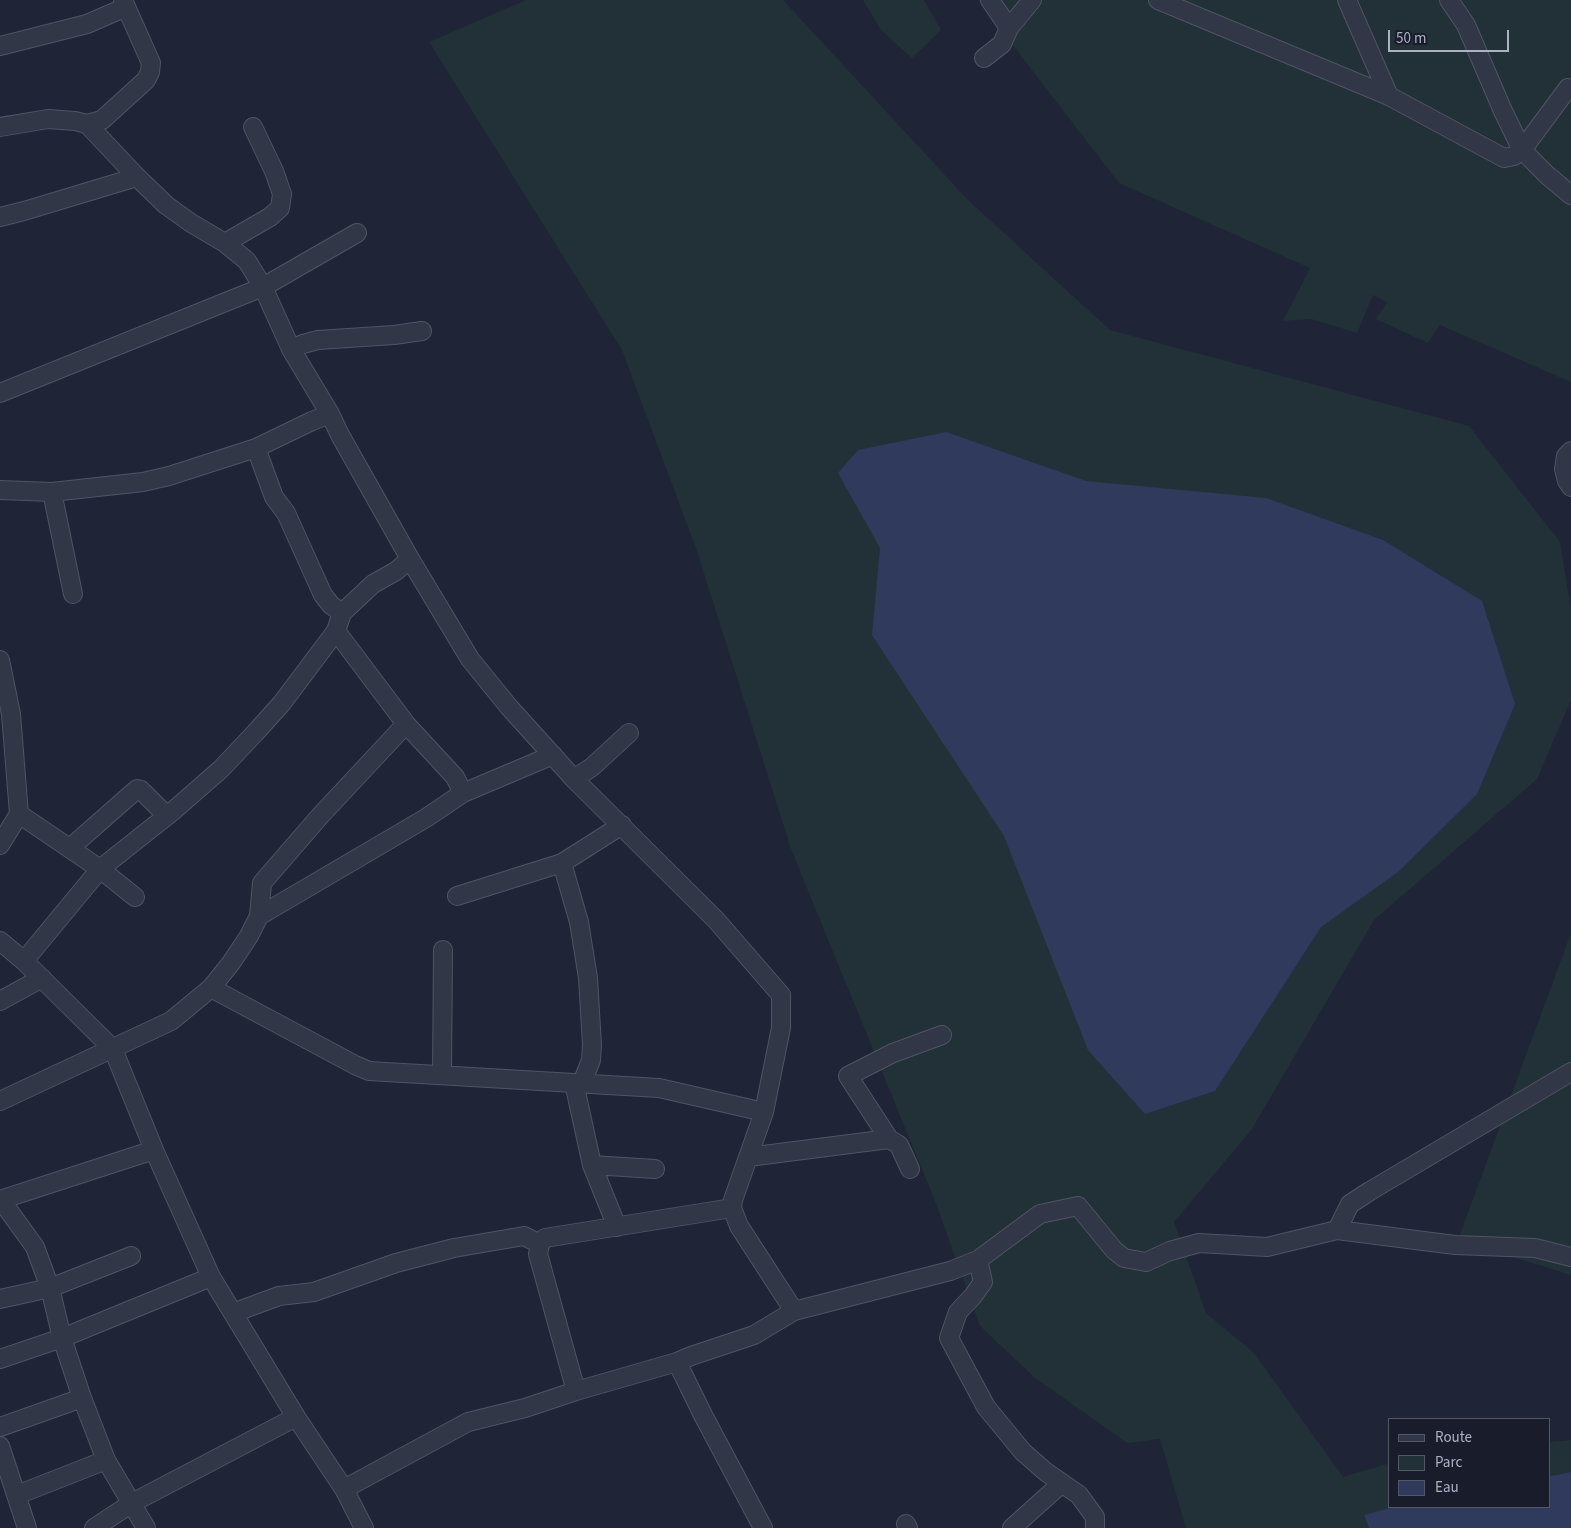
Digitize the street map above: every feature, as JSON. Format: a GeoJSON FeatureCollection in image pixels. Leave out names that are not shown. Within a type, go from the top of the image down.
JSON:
{"type":"FeatureCollection","features":[{"type":"Feature","properties":{"kind":"street"},"geometry":{"type":"LineString","coordinates":[[990,0],[1009,28]]}},
{"type":"Feature","properties":{"kind":"street"},"geometry":{"type":"LineString","coordinates":[[984,58],[1002,44],[1009,28],[1032,0]]}},
{"type":"Feature","properties":{"kind":"street"},"geometry":{"type":"LineString","coordinates":[[1158,0],[1389,96],[1504,158],[1514,156],[1522,150],[1570,85]]}},
{"type":"Feature","properties":{"kind":"street"},"geometry":{"type":"LineString","coordinates":[[1347,0],[1389,96]]}},
{"type":"Feature","properties":{"kind":"street"},"geometry":{"type":"LineString","coordinates":[[1448,0],[1466,25],[1522,150],[1571,195]]}},
{"type":"Feature","properties":{"kind":"street"},"geometry":{"type":"LineString","coordinates":[[0,46],[87,24],[125,4],[151,63],[150,72],[146,80],[96,126]]}},
{"type":"Feature","properties":{"kind":"street"},"geometry":{"type":"LineString","coordinates":[[0,127],[48,119],[75,121],[96,126],[137,177],[166,204],[191,223],[225,243],[247,261],[263,287],[291,349],[330,414],[410,560],[470,659],[509,707],[574,779],[716,920],[782,995],[781,1028],[764,1112],[732,1200],[732,1208],[739,1226],[794,1311]]}},
{"type":"Feature","properties":{"kind":"street"},"geometry":{"type":"LineString","coordinates":[[225,243],[270,217],[280,208],[282,194],[253,127]]}},
{"type":"Feature","properties":{"kind":"street"},"geometry":{"type":"LineString","coordinates":[[0,217],[137,177]]}},
{"type":"Feature","properties":{"kind":"street"},"geometry":{"type":"LineString","coordinates":[[0,393],[263,287],[357,233]]}},
{"type":"Feature","properties":{"kind":"street"},"geometry":{"type":"LineString","coordinates":[[291,349],[318,340],[394,335],[422,331]]}},
{"type":"Feature","properties":{"kind":"street"},"geometry":{"type":"LineString","coordinates":[[0,490],[52,492],[143,482],[169,476],[256,448],[330,414]]}},
{"type":"Feature","properties":{"kind":"street"},"geometry":{"type":"LineString","coordinates":[[256,448],[274,497],[286,513],[323,595],[330,605],[342,613]]}},
{"type":"Feature","properties":{"kind":"street"},"geometry":{"type":"LineString","coordinates":[[1571,451],[1566,456],[1564,469],[1567,482],[1571,487]]}},
{"type":"Feature","properties":{"kind":"street"},"geometry":{"type":"LineString","coordinates":[[52,492],[73,594]]}},
{"type":"Feature","properties":{"kind":"street"},"geometry":{"type":"LineString","coordinates":[[24,960],[100,869],[167,816],[220,769],[266,721],[336,632],[342,613],[373,584],[396,571],[410,560]]}},
{"type":"Feature","properties":{"kind":"street"},"geometry":{"type":"LineString","coordinates":[[336,632],[406,724],[456,776],[463,793]]}},
{"type":"Feature","properties":{"kind":"street"},"geometry":{"type":"LineString","coordinates":[[0,660],[11,714],[19,814],[0,845]]}},
{"type":"Feature","properties":{"kind":"street"},"geometry":{"type":"LineString","coordinates":[[0,1101],[171,1021],[210,988],[235,957],[259,916],[262,883],[346,788],[406,724]]}},
{"type":"Feature","properties":{"kind":"street"},"geometry":{"type":"LineString","coordinates":[[574,779],[592,767],[629,733]]}},
{"type":"Feature","properties":{"kind":"street"},"geometry":{"type":"LineString","coordinates":[[259,916],[426,818],[463,793],[553,755]]}},
{"type":"Feature","properties":{"kind":"street"},"geometry":{"type":"LineString","coordinates":[[70,848],[133,791],[141,790],[167,816]]}},
{"type":"Feature","properties":{"kind":"street"},"geometry":{"type":"LineString","coordinates":[[19,814],[100,869],[135,897]]}},
{"type":"Feature","properties":{"kind":"street"},"geometry":{"type":"LineString","coordinates":[[457,896],[562,863],[622,825]]}},
{"type":"Feature","properties":{"kind":"street"},"geometry":{"type":"LineString","coordinates":[[562,863],[579,922],[588,978],[592,1045],[590,1060],[578,1083],[592,1165],[617,1227]]}},
{"type":"Feature","properties":{"kind":"street"},"geometry":{"type":"LineString","coordinates":[[0,941],[24,960],[113,1049],[154,1150],[211,1277],[296,1417],[344,1489],[364,1528]]}},
{"type":"Feature","properties":{"kind":"street"},"geometry":{"type":"LineString","coordinates":[[442,1075],[443,950]]}},
{"type":"Feature","properties":{"kind":"street"},"geometry":{"type":"LineString","coordinates":[[0,1001],[42,978]]}},
{"type":"Feature","properties":{"kind":"street"},"geometry":{"type":"LineString","coordinates":[[210,988],[369,1071],[659,1088],[764,1112]]}},
{"type":"Feature","properties":{"kind":"street"},"geometry":{"type":"LineString","coordinates":[[910,1169],[899,1145],[889,1139],[848,1076],[893,1053],[942,1035]]}},
{"type":"Feature","properties":{"kind":"street"},"geometry":{"type":"LineString","coordinates":[[1338,1230],[1350,1204],[1571,1072]]}},
{"type":"Feature","properties":{"kind":"street"},"geometry":{"type":"LineString","coordinates":[[748,1157],[889,1139]]}},
{"type":"Feature","properties":{"kind":"street"},"geometry":{"type":"LineString","coordinates":[[146,1528],[106,1460],[82,1398],[62,1338],[50,1288],[35,1247],[1,1200],[154,1150]]}},
{"type":"Feature","properties":{"kind":"street"},"geometry":{"type":"LineString","coordinates":[[592,1165],[655,1169]]}},
{"type":"Feature","properties":{"kind":"street"},"geometry":{"type":"LineString","coordinates":[[344,1489],[468,1422],[526,1408],[576,1391],[677,1362],[754,1335],[794,1311],[950,1271],[978,1260],[1040,1214],[1078,1206],[1114,1250],[1124,1258],[1146,1262],[1170,1251],[1199,1243],[1267,1247],[1338,1230],[1455,1245],[1535,1248],[1568,1252]]}},
{"type":"Feature","properties":{"kind":"street"},"geometry":{"type":"LineString","coordinates":[[576,1391],[538,1254],[540,1244],[545,1238],[732,1208]]}},
{"type":"Feature","properties":{"kind":"street"},"geometry":{"type":"LineString","coordinates":[[233,1313],[279,1296],[314,1292],[396,1263],[454,1248],[524,1236],[540,1244]]}},
{"type":"Feature","properties":{"kind":"street"},"geometry":{"type":"LineString","coordinates":[[0,1300],[50,1288],[131,1256]]}},
{"type":"Feature","properties":{"kind":"street"},"geometry":{"type":"LineString","coordinates":[[978,1260],[983,1282],[958,1312],[948,1338],[986,1407],[1023,1452],[1079,1495],[1095,1517],[1095,1528]]}},
{"type":"Feature","properties":{"kind":"street"},"geometry":{"type":"LineString","coordinates":[[0,1359],[62,1338],[211,1277]]}},
{"type":"Feature","properties":{"kind":"street"},"geometry":{"type":"LineString","coordinates":[[677,1362],[763,1528]]}},
{"type":"Feature","properties":{"kind":"street"},"geometry":{"type":"LineString","coordinates":[[0,1427],[82,1398]]}},
{"type":"Feature","properties":{"kind":"street"},"geometry":{"type":"LineString","coordinates":[[94,1528],[132,1504],[296,1417]]}},
{"type":"Feature","properties":{"kind":"street"},"geometry":{"type":"LineString","coordinates":[[1,1454],[17,1495],[27,1528]]}},
{"type":"Feature","properties":{"kind":"street"},"geometry":{"type":"LineString","coordinates":[[17,1495],[106,1460]]}},
{"type":"Feature","properties":{"kind":"street"},"geometry":{"type":"LineString","coordinates":[[1012,1528],[1062,1483]]}},
{"type":"Feature","properties":{"kind":"green space"},"geometry":{"type":"Polygon","coordinates":[[[526,0],[783,0],[968,200],[1110,330],[1469,426],[1560,542],[1571,608],[1571,700],[1537,779],[1374,920],[1252,1129],[1174,1222],[1206,1313],[1254,1353],[1343,1477],[1388,1464],[1389,1508],[1364,1515],[1369,1528],[1186,1528],[1160,1439],[1127,1443],[1034,1377],[980,1326],[935,1201],[791,849],[696,548],[622,350],[429,42],[526,0]]]}},
{"type":"Feature","properties":{"kind":"green space"},"geometry":{"type":"Polygon","coordinates":[[[863,0],[924,0],[941,30],[912,58],[881,30],[863,0]]]}},
{"type":"Feature","properties":{"kind":"green space"},"geometry":{"type":"Polygon","coordinates":[[[978,0],[1571,0],[1571,382],[1440,325],[1428,343],[1376,319],[1387,302],[1373,295],[1357,333],[1311,319],[1283,321],[1310,268],[1119,183],[978,0]]]}},
{"type":"Feature","properties":{"kind":"green space"},"geometry":{"type":"Polygon","coordinates":[[[1571,933],[1571,1275],[1458,1240],[1571,933]]]}},
{"type":"Feature","properties":{"kind":"green space"},"geometry":{"type":"Polygon","coordinates":[[[1571,1440],[1571,1472],[1551,1476],[1551,1442],[1571,1440]]]}},
{"type":"Feature","properties":{"kind":"water"},"geometry":{"type":"Polygon","coordinates":[[[946,432],[1086,481],[1266,498],[1383,540],[1482,601],[1515,704],[1477,794],[1398,872],[1321,927],[1215,1091],[1145,1114],[1088,1050],[1004,836],[872,635],[880,548],[838,473],[858,450],[946,432]]]}},
{"type":"Feature","properties":{"kind":"water"},"geometry":{"type":"Polygon","coordinates":[[[1571,1472],[1571,1528],[1369,1528],[1364,1515],[1389,1508],[1551,1508],[1551,1476],[1571,1472]]]}}]}
